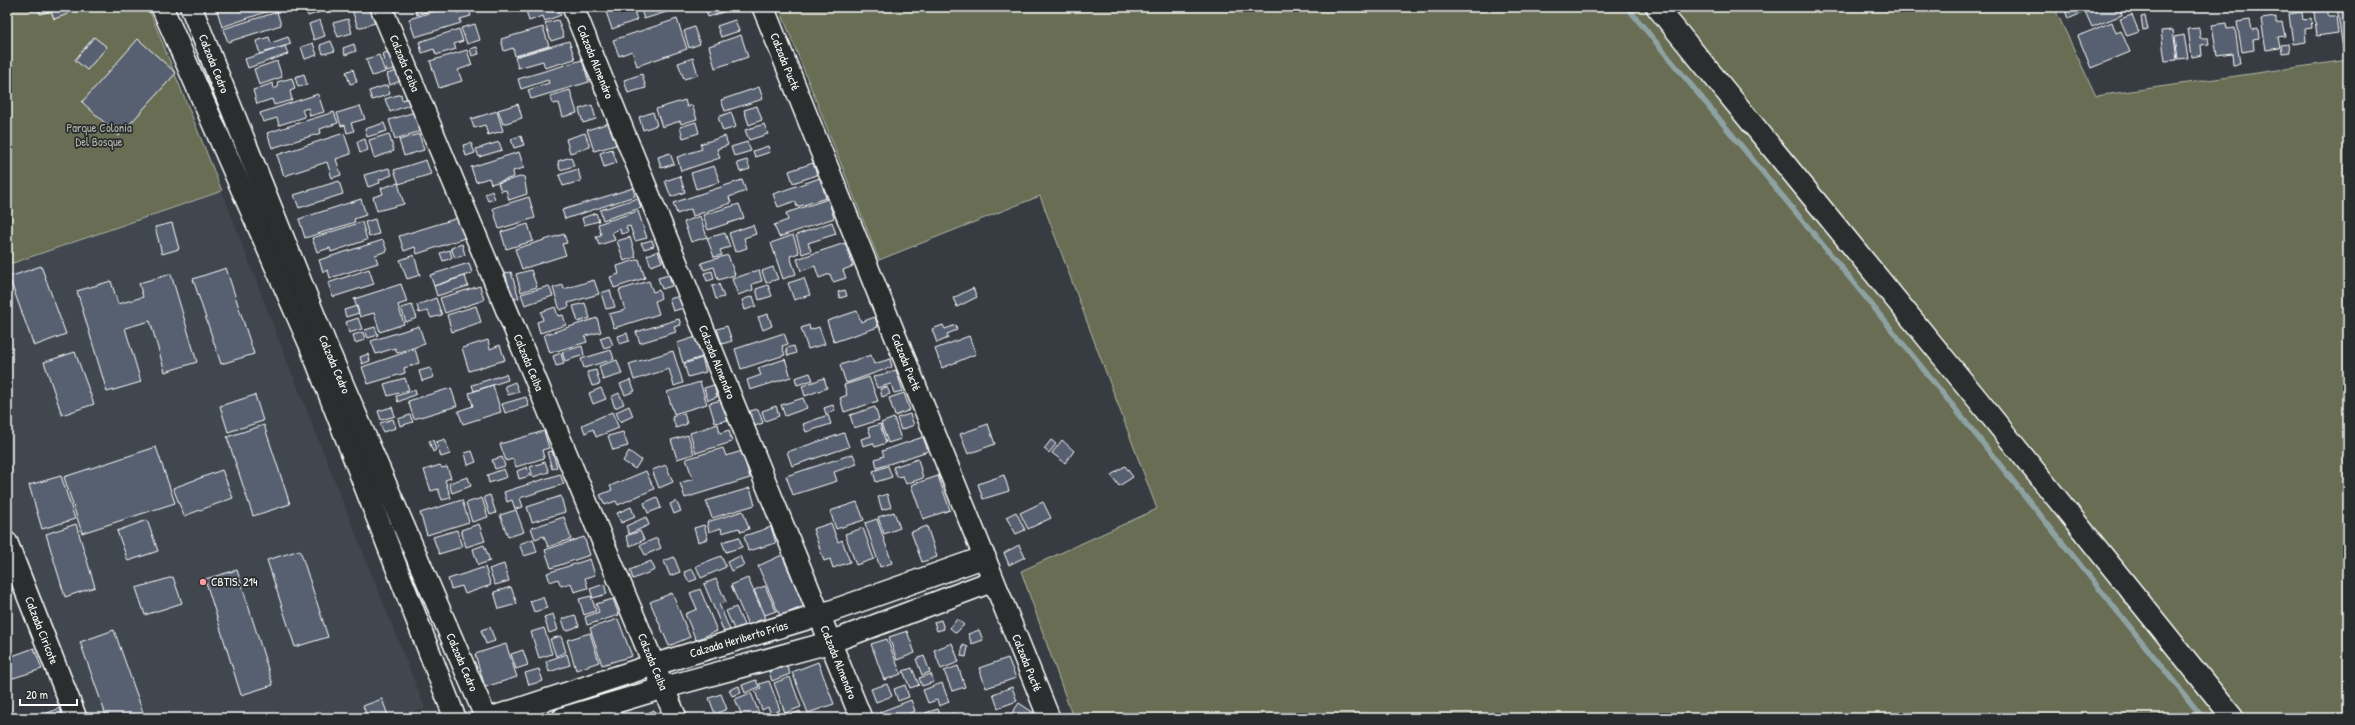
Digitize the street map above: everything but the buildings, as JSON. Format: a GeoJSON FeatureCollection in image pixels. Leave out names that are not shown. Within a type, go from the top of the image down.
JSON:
{"type":"FeatureCollection","features":[{"type":"Feature","properties":{"kind":"street","name":"Calzada Cedro"},"geometry":{"type":"LineString","coordinates":[[162,7],[310,345],[455,718]]}},
{"type":"Feature","properties":{"kind":"street","name":"Calzada Cedro"},"geometry":{"type":"LineString","coordinates":[[191,7],[326,345],[486,718]]}},
{"type":"Feature","properties":{"kind":"street","name":"Calzada Ceiba"},"geometry":{"type":"LineString","coordinates":[[381,7],[676,718]]}},
{"type":"Feature","properties":{"kind":"street","name":"Calzada Almendro"},"geometry":{"type":"LineString","coordinates":[[573,7],[861,718]]}},
{"type":"Feature","properties":{"kind":"street","name":"Calzada Pucté"},"geometry":{"type":"LineString","coordinates":[[763,7],[1049,718]]}},
{"type":"Feature","properties":{"kind":"street"},"geometry":{"type":"LineString","coordinates":[[1657,7],[1973,394],[2233,718]]}},
{"type":"Feature","properties":{"kind":"street","name":"Calzada Ciricote"},"geometry":{"type":"LineString","coordinates":[[7,543],[76,718]]}},
{"type":"Feature","properties":{"kind":"street","name":"Calzada Heriberto Frías"},"geometry":{"type":"LineString","coordinates":[[490,718],[653,665],[820,615],[985,557]]}},
{"type":"Feature","properties":{"kind":"street","name":"Calzada Heriberto Frías"},"geometry":{"type":"LineString","coordinates":[[563,718],[663,688],[831,642],[993,581]]}},
{"type":"Feature","properties":{"kind":"shaded area","name":"CBTIS. 214"},"geometry":{"type":"Polygon","coordinates":[[[222,191],[282,348],[425,708],[396,718],[85,718],[7,525],[7,265],[222,191]]]}},
{"type":"Feature","properties":{"kind":"green space","name":"Parque Colonia Del Bosque"},"geometry":{"type":"Polygon","coordinates":[[[7,7],[148,7],[222,191],[7,265],[7,7]]]}},
{"type":"Feature","properties":{"kind":"green space"},"geometry":{"type":"Polygon","coordinates":[[[779,7],[2054,7],[2096,96],[2348,60],[2348,718],[1073,718],[1021,571],[1157,509],[1040,196],[879,260],[779,7]]]}},
{"type":"Feature","properties":{"kind":"waterway"},"geometry":{"type":"LineString","coordinates":[[1627,7],[1863,294],[2203,718]]}},
{"type":"Feature","properties":{"kind":"place","name":"CBTIS. 214"},"geometry":{"type":"Point","coordinates":[203,582]}}]}
